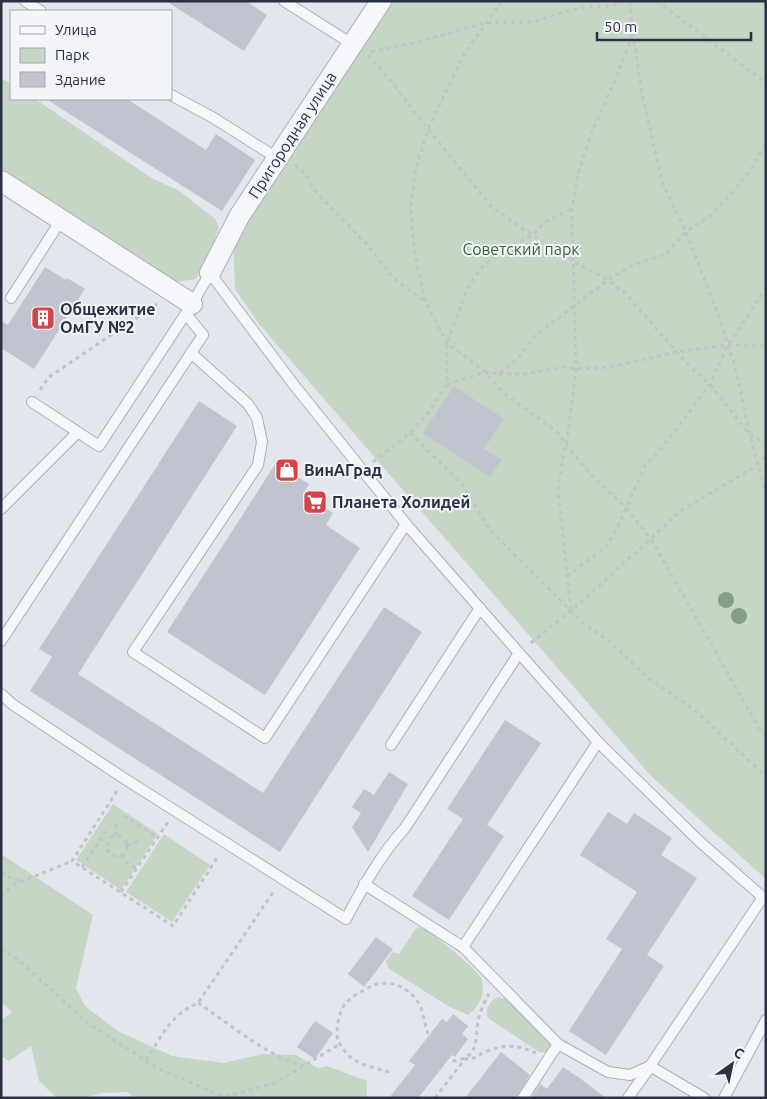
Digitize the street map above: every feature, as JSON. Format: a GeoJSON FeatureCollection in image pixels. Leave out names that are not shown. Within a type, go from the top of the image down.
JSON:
{"type":"FeatureCollection","features":[{"type":"Feature","properties":{"kind":"street","name":"Пригородная улица"},"geometry":{"type":"LineString","coordinates":[[210,273],[240,215],[381,1]]}},
{"type":"Feature","properties":{"kind":"street"},"geometry":{"type":"LineString","coordinates":[[1,181],[174,293],[189,309]]}},
{"type":"Feature","properties":{"kind":"lane"},"geometry":{"type":"LineString","coordinates":[[25,1],[39,10]]}},
{"type":"Feature","properties":{"kind":"lane"},"geometry":{"type":"LineString","coordinates":[[284,1],[352,44]]}},
{"type":"Feature","properties":{"kind":"lane"},"geometry":{"type":"LineString","coordinates":[[172,96],[212,117],[276,158]]}},
{"type":"Feature","properties":{"kind":"lane"},"geometry":{"type":"LineString","coordinates":[[11,298],[61,220]]}},
{"type":"Feature","properties":{"kind":"lane"},"geometry":{"type":"LineString","coordinates":[[32,402],[99,446],[189,309],[210,273],[294,385],[406,524],[519,653],[598,742],[699,841],[764,899],[628,1098]]}},
{"type":"Feature","properties":{"kind":"lane"},"geometry":{"type":"LineString","coordinates":[[1,640],[203,335],[189,309]]}},
{"type":"Feature","properties":{"kind":"lane"},"geometry":{"type":"LineString","coordinates":[[191,353],[248,404],[257,418],[262,442],[258,465],[133,652],[265,738],[406,524]]}},
{"type":"Feature","properties":{"kind":"lane"},"geometry":{"type":"LineString","coordinates":[[1,509],[78,432]]}},
{"type":"Feature","properties":{"kind":"lane"},"geometry":{"type":"LineString","coordinates":[[391,745],[480,608]]}},
{"type":"Feature","properties":{"kind":"lane"},"geometry":{"type":"LineString","coordinates":[[1,694],[12,704],[125,779],[346,918],[364,884],[389,844],[405,828],[519,653]]}},
{"type":"Feature","properties":{"kind":"lane"},"geometry":{"type":"LineString","coordinates":[[463,947],[598,742]]}},
{"type":"Feature","properties":{"kind":"lane"},"geometry":{"type":"LineString","coordinates":[[364,884],[463,947],[558,1044],[608,1072],[630,1075],[650,1066]]}},
{"type":"Feature","properties":{"kind":"lane"},"geometry":{"type":"LineString","coordinates":[[724,1098],[766,1020]]}},
{"type":"Feature","properties":{"kind":"lane"},"geometry":{"type":"LineString","coordinates":[[523,1098],[558,1044]]}},
{"type":"Feature","properties":{"kind":"lane"},"geometry":{"type":"LineString","coordinates":[[650,1066],[704,1098]]}},
{"type":"Feature","properties":{"kind":"path"},"geometry":{"type":"LineString","coordinates":[[502,1],[464,54],[428,129],[416,168],[411,206],[417,266],[426,302],[447,344],[485,372],[505,394],[556,430],[590,474],[626,507],[652,539],[759,728],[766,734]]}},
{"type":"Feature","properties":{"kind":"path"},"geometry":{"type":"LineString","coordinates":[[626,1],[610,6],[576,9],[533,22],[485,23],[418,42],[366,53],[390,80],[491,206],[573,261],[608,280],[625,294],[690,368],[710,384],[750,435],[766,444]]}},
{"type":"Feature","properties":{"kind":"path"},"geometry":{"type":"LineString","coordinates":[[630,1],[642,92],[662,182],[686,232],[718,314],[735,366],[750,435],[766,494]]}},
{"type":"Feature","properties":{"kind":"path"},"geometry":{"type":"LineString","coordinates":[[657,1],[766,82]]}},
{"type":"Feature","properties":{"kind":"path"},"geometry":{"type":"LineString","coordinates":[[571,610],[558,490],[576,369],[572,209],[579,170],[594,129],[618,76],[633,34]]}},
{"type":"Feature","properties":{"kind":"path"},"geometry":{"type":"LineString","coordinates":[[499,374],[518,358],[535,336],[608,280],[633,265],[666,254],[686,232],[710,216],[733,192],[752,168],[766,143]]}},
{"type":"Feature","properties":{"kind":"path"},"geometry":{"type":"LineString","coordinates":[[276,158],[292,163],[305,173],[316,192],[366,243],[393,278],[426,302]]}},
{"type":"Feature","properties":{"kind":"path"},"geometry":{"type":"LineString","coordinates":[[363,471],[410,432],[428,413],[447,385],[447,344],[467,289],[482,267],[500,253],[532,235],[548,221],[572,209]]}},
{"type":"Feature","properties":{"kind":"path"},"geometry":{"type":"LineString","coordinates":[[567,576],[606,547],[618,526],[645,466],[670,438],[710,384],[728,345],[766,288]]}},
{"type":"Feature","properties":{"kind":"path"},"geometry":{"type":"LineString","coordinates":[[32,402],[49,376],[174,293]]}},
{"type":"Feature","properties":{"kind":"path"},"geometry":{"type":"LineString","coordinates":[[447,385],[485,372],[524,374],[564,367],[576,369],[610,367],[676,352],[728,345],[766,346]]}},
{"type":"Feature","properties":{"kind":"path"},"geometry":{"type":"LineString","coordinates":[[410,432],[461,483],[491,531],[582,622],[610,642],[648,678],[691,708],[766,776]]}},
{"type":"Feature","properties":{"kind":"path"},"geometry":{"type":"LineString","coordinates":[[519,653],[652,539],[682,510],[758,465],[766,456]]}},
{"type":"Feature","properties":{"kind":"path"},"geometry":{"type":"LineString","coordinates":[[1,896],[13,885],[72,861],[125,779]]}},
{"type":"Feature","properties":{"kind":"path"},"geometry":{"type":"LineString","coordinates":[[121,892],[175,811]]}},
{"type":"Feature","properties":{"kind":"path"},"geometry":{"type":"LineString","coordinates":[[124,816],[158,838]]}},
{"type":"Feature","properties":{"kind":"path"},"geometry":{"type":"LineString","coordinates":[[116,820],[116,836]]}},
{"type":"Feature","properties":{"kind":"path"},"geometry":{"type":"LineString","coordinates":[[82,867],[106,831]]}},
{"type":"Feature","properties":{"kind":"path"},"geometry":{"type":"LineString","coordinates":[[107,844],[116,836]]}},
{"type":"Feature","properties":{"kind":"path"},"geometry":{"type":"LineString","coordinates":[[107,844],[111,854],[116,856],[125,852],[126,845],[122,838],[116,836]]}},
{"type":"Feature","properties":{"kind":"path"},"geometry":{"type":"LineString","coordinates":[[126,845],[142,840]]}},
{"type":"Feature","properties":{"kind":"path"},"geometry":{"type":"LineString","coordinates":[[98,843],[107,844]]}},
{"type":"Feature","properties":{"kind":"path"},"geometry":{"type":"LineString","coordinates":[[72,861],[173,926],[226,844]]}},
{"type":"Feature","properties":{"kind":"path"},"geometry":{"type":"LineString","coordinates":[[121,855],[124,861],[137,869]]}},
{"type":"Feature","properties":{"kind":"path"},"geometry":{"type":"LineString","coordinates":[[1,872],[12,879],[22,881]]}},
{"type":"Feature","properties":{"kind":"path"},"geometry":{"type":"LineString","coordinates":[[146,1060],[174,1018],[184,1009],[198,1003],[282,879]]}},
{"type":"Feature","properties":{"kind":"path"},"geometry":{"type":"LineString","coordinates":[[1,948],[22,963],[88,1023],[159,1069],[224,1098],[275,1084],[340,1044]]}},
{"type":"Feature","properties":{"kind":"path"},"geometry":{"type":"LineString","coordinates":[[435,1098],[474,1049],[481,1011],[496,981]]}},
{"type":"Feature","properties":{"kind":"path"},"geometry":{"type":"LineString","coordinates":[[389,1072],[364,1065],[348,1054],[338,1039],[338,1024],[344,1005],[359,991],[377,984],[389,982],[400,986],[419,1004],[429,1036],[442,1054],[454,1061],[474,1059],[486,1051],[502,1047],[519,1046],[539,1054],[551,1055]]}},
{"type":"Feature","properties":{"kind":"path"},"geometry":{"type":"LineString","coordinates":[[198,1003],[276,1056],[293,1064],[305,1066]]}},
{"type":"Feature","properties":{"kind":"green space","name":"Советский парк"},"geometry":{"type":"Polygon","coordinates":[[[393,1],[766,1],[766,879],[652,777],[259,324],[235,289],[233,242],[393,1]]]}},
{"type":"Feature","properties":{"kind":"green space"},"geometry":{"type":"Polygon","coordinates":[[[1,78],[10,83],[10,100],[36,100],[153,179],[178,190],[215,219],[219,227],[213,245],[196,279],[176,282],[1,170],[1,78]]]}},
{"type":"Feature","properties":{"kind":"green space"},"geometry":{"type":"Polygon","coordinates":[[[113,804],[158,834],[121,890],[76,860],[113,804]]]}},
{"type":"Feature","properties":{"kind":"green space"},"geometry":{"type":"Polygon","coordinates":[[[164,834],[210,865],[172,922],[126,892],[164,834]]]}},
{"type":"Feature","properties":{"kind":"green space"},"geometry":{"type":"Polygon","coordinates":[[[1,854],[93,915],[76,988],[85,1006],[118,1031],[172,1056],[224,1063],[262,1054],[296,1055],[318,1068],[327,1066],[367,1081],[367,1098],[135,1098],[127,1092],[102,1093],[83,1098],[57,1098],[39,1081],[31,1046],[9,1061],[1,1056],[1,1021],[12,1012],[1,1002],[1,854]]]}},
{"type":"Feature","properties":{"kind":"green space"},"geometry":{"type":"Polygon","coordinates":[[[417,927],[426,929],[481,978],[483,989],[481,999],[476,1008],[468,1015],[448,1006],[388,968],[386,961],[393,952],[399,954],[417,927]]]}},
{"type":"Feature","properties":{"kind":"green space"},"geometry":{"type":"Polygon","coordinates":[[[497,997],[508,999],[553,1044],[548,1053],[539,1052],[488,1018],[488,1006],[497,997]]]}},
{"type":"Feature","properties":{"kind":"building"},"geometry":{"type":"Polygon","coordinates":[[[166,1],[246,1],[267,15],[244,51],[166,1]]]}},
{"type":"Feature","properties":{"kind":"building"},"geometry":{"type":"Polygon","coordinates":[[[48,100],[129,100],[206,150],[216,134],[255,160],[222,211],[48,100]]]}},
{"type":"Feature","properties":{"kind":"building","name":"Общежитие ОмГУ №2"},"geometry":{"type":"Polygon","coordinates":[[[45,267],[85,289],[34,369],[1,348],[1,321],[8,325],[45,267]]]}},
{"type":"Feature","properties":{"kind":"building"},"geometry":{"type":"Polygon","coordinates":[[[454,386],[504,419],[484,449],[502,460],[490,477],[423,433],[454,386]]]}},
{"type":"Feature","properties":{"kind":"building"},"geometry":{"type":"Polygon","coordinates":[[[199,401],[237,426],[78,674],[263,793],[384,607],[422,632],[280,852],[30,691],[52,657],[39,649],[199,401]]]}},
{"type":"Feature","properties":{"kind":"building"},"geometry":{"type":"Polygon","coordinates":[[[276,463],[309,484],[303,494],[333,513],[326,525],[360,548],[265,695],[167,632],[276,463]]]}},
{"type":"Feature","properties":{"kind":"building"},"geometry":{"type":"Polygon","coordinates":[[[505,720],[541,743],[487,825],[504,836],[449,920],[412,896],[463,819],[447,809],[505,720]]]}},
{"type":"Feature","properties":{"kind":"building"},"geometry":{"type":"Polygon","coordinates":[[[389,772],[408,784],[368,852],[352,827],[361,813],[352,807],[364,789],[374,795],[389,772]]]}},
{"type":"Feature","properties":{"kind":"building"},"geometry":{"type":"Polygon","coordinates":[[[608,812],[627,824],[634,813],[672,838],[661,855],[697,878],[647,955],[664,966],[606,1055],[569,1031],[622,949],[606,939],[637,892],[580,855],[608,812]]]}},
{"type":"Feature","properties":{"kind":"building"},"geometry":{"type":"Polygon","coordinates":[[[376,937],[393,949],[364,987],[348,974],[376,937]]]}},
{"type":"Feature","properties":{"kind":"building"},"geometry":{"type":"Polygon","coordinates":[[[453,1014],[468,1026],[462,1034],[468,1039],[455,1057],[452,1055],[418,1098],[389,1098],[415,1065],[409,1061],[442,1019],[447,1022],[453,1014]]]}},
{"type":"Feature","properties":{"kind":"building"},"geometry":{"type":"Polygon","coordinates":[[[315,1021],[333,1033],[315,1059],[297,1047],[315,1021]]]}},
{"type":"Feature","properties":{"kind":"building"},"geometry":{"type":"Polygon","coordinates":[[[501,1052],[530,1075],[516,1098],[465,1098],[501,1052]]]}},
{"type":"Feature","properties":{"kind":"building"},"geometry":{"type":"Polygon","coordinates":[[[563,1067],[606,1098],[531,1098],[540,1084],[547,1089],[563,1067]]]}},
{"type":"Feature","properties":{"kind":"place","name":"Общежитие ОмГУ №2"},"geometry":{"type":"Point","coordinates":[43,318]}},
{"type":"Feature","properties":{"kind":"place","name":"ВинАГрад"},"geometry":{"type":"Point","coordinates":[287,470]}},
{"type":"Feature","properties":{"kind":"place","name":"Планета Холидей"},"geometry":{"type":"Point","coordinates":[315,502]}}]}
